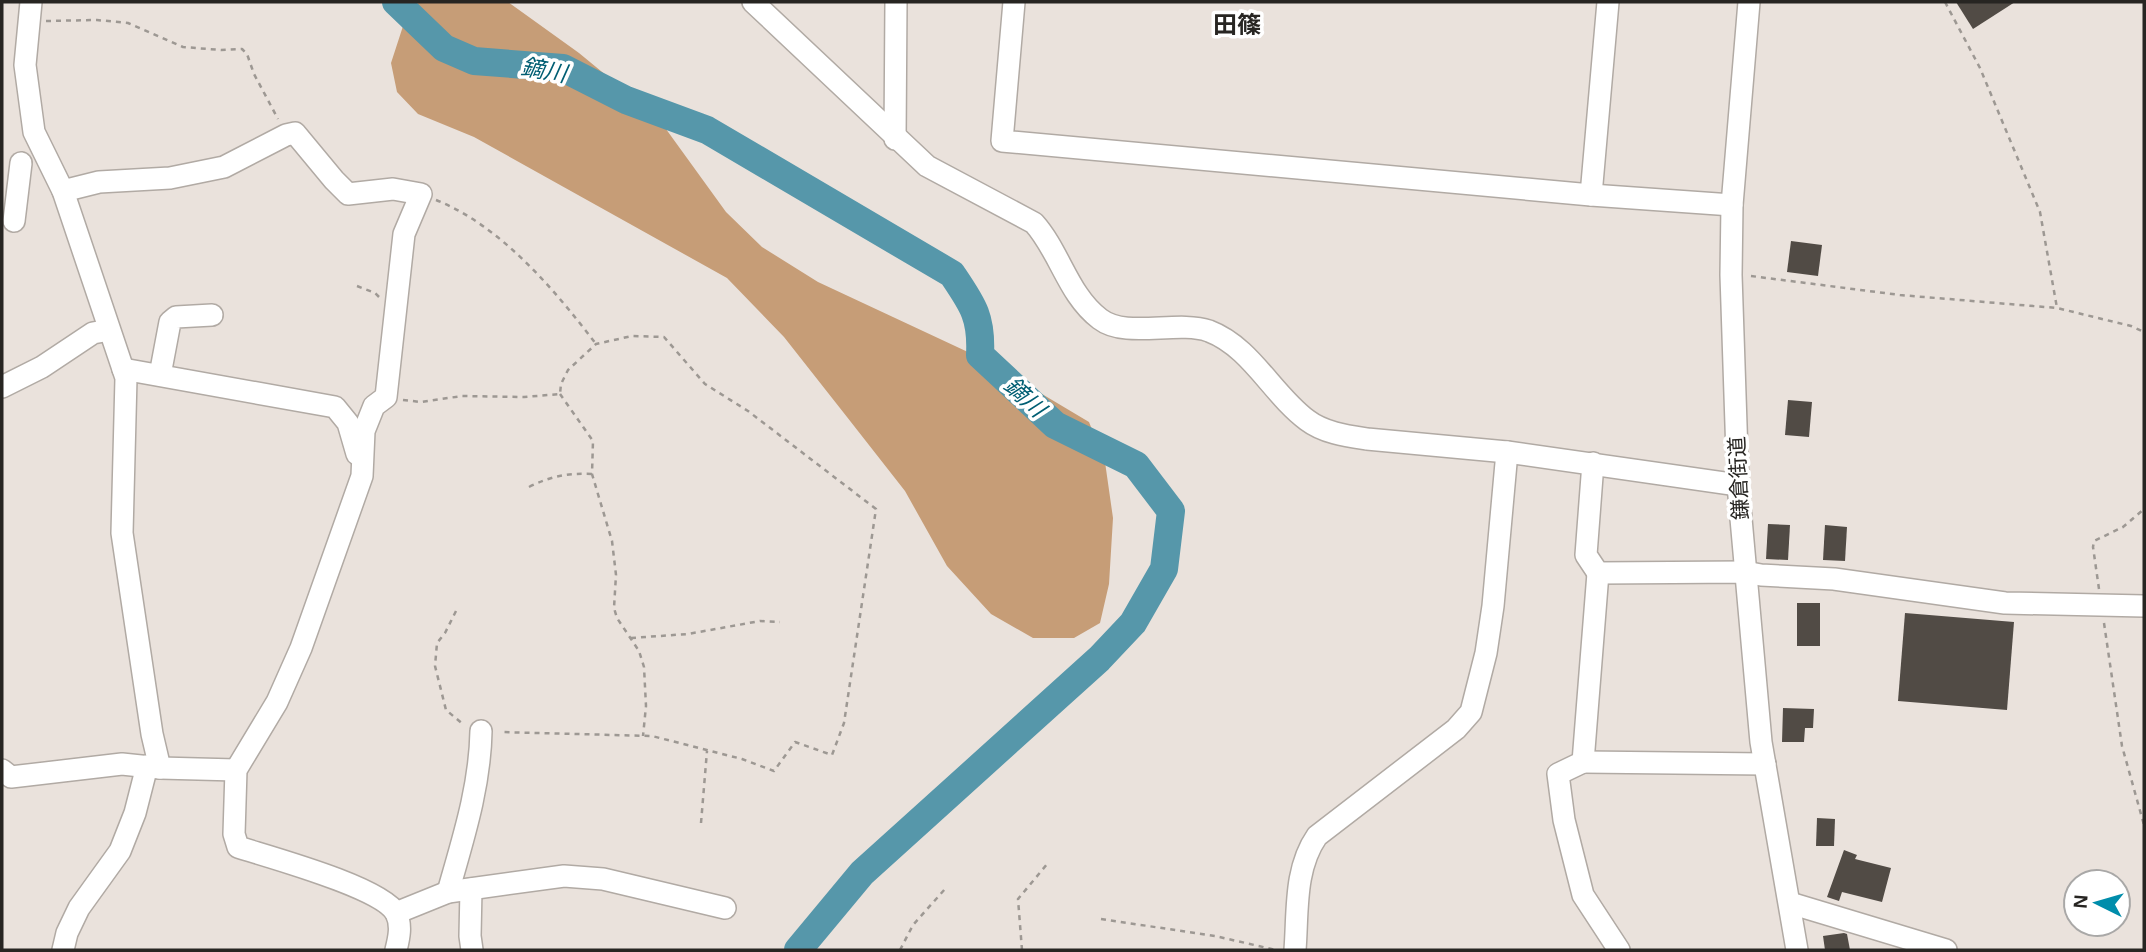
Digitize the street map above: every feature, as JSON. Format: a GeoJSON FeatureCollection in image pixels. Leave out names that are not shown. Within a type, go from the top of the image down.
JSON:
{"type":"FeatureCollection","features":[{"type":"Feature","properties":{"kind":"street"},"geometry":{"type":"LineString","coordinates":[[753,2],[926,166],[1034,223],[1047,238],[1087,308],[1102,321],[1118,327],[1176,327],[1209,331],[1237,348],[1307,421],[1335,433],[1367,439],[1593,463],[1738,485]]}},
{"type":"Feature","properties":{"kind":"street"},"geometry":{"type":"LineString","coordinates":[[895,139],[896,2]]}},
{"type":"Feature","properties":{"kind":"street"},"geometry":{"type":"LineString","coordinates":[[1014,2],[1002,141],[1591,195],[1732,205]]}},
{"type":"Feature","properties":{"kind":"street"},"geometry":{"type":"LineString","coordinates":[[1591,195],[1608,2]]}},
{"type":"Feature","properties":{"kind":"street","name":"鎌倉街道"},"geometry":{"type":"LineString","coordinates":[[1749,2],[1732,205],[1731,275],[1738,485],[1765,764],[1797,950]]}},
{"type":"Feature","properties":{"kind":"street"},"geometry":{"type":"LineString","coordinates":[[30,11],[25,65],[34,132],[63,191],[126,378],[122,533],[150,720],[153,767],[120,851],[79,908],[67,933],[63,950]]}},
{"type":"Feature","properties":{"kind":"street"},"geometry":{"type":"LineString","coordinates":[[63,191],[99,182],[170,178],[224,167],[295,132],[348,194],[393,190],[421,194],[404,234],[386,397],[374,406],[364,431],[362,476],[300,648],[277,702],[236,770],[234,834],[237,846],[354,884],[388,906],[396,913],[400,930],[396,950]]}},
{"type":"Feature","properties":{"kind":"street"},"geometry":{"type":"LineString","coordinates":[[14,221],[11,163],[49,163]]}},
{"type":"Feature","properties":{"kind":"street"},"geometry":{"type":"LineString","coordinates":[[160,376],[170,321],[176,317],[212,315]]}},
{"type":"Feature","properties":{"kind":"street"},"geometry":{"type":"LineString","coordinates":[[2,387],[42,367],[93,333],[109,330]]}},
{"type":"Feature","properties":{"kind":"street"},"geometry":{"type":"LineString","coordinates":[[123,369],[335,407],[348,423],[362,476]]}},
{"type":"Feature","properties":{"kind":"street"},"geometry":{"type":"LineString","coordinates":[[1295,950],[1302,868],[1308,849],[1317,836],[1456,729],[1471,712],[1486,653],[1493,606],[1507,453]]}},
{"type":"Feature","properties":{"kind":"street"},"geometry":{"type":"LineString","coordinates":[[1583,762],[1598,573],[1586,555],[1593,463]]}},
{"type":"Feature","properties":{"kind":"street"},"geometry":{"type":"LineString","coordinates":[[1598,573],[1745,572],[1834,579],[2005,603],[2144,606]]}},
{"type":"Feature","properties":{"kind":"street"},"geometry":{"type":"LineString","coordinates":[[448,892],[474,798],[481,755],[481,732]]}},
{"type":"Feature","properties":{"kind":"street"},"geometry":{"type":"LineString","coordinates":[[1619,950],[1583,895],[1564,820],[1558,774],[1583,762],[1765,764]]}},
{"type":"Feature","properties":{"kind":"street"},"geometry":{"type":"LineString","coordinates":[[5,777],[122,764],[236,770]]}},
{"type":"Feature","properties":{"kind":"street"},"geometry":{"type":"LineString","coordinates":[[396,913],[448,892],[564,876],[603,879],[725,908]]}},
{"type":"Feature","properties":{"kind":"street"},"geometry":{"type":"LineString","coordinates":[[471,889],[472,950]]}},
{"type":"Feature","properties":{"kind":"street"},"geometry":{"type":"LineString","coordinates":[[1790,904],[1946,950]]}},
{"type":"Feature","properties":{"kind":"path"},"geometry":{"type":"LineString","coordinates":[[1945,2],[1980,68],[2040,212],[2057,308]]}},
{"type":"Feature","properties":{"kind":"path"},"geometry":{"type":"LineString","coordinates":[[30,11],[128,23],[183,47],[242,49],[247,54],[286,135]]}},
{"type":"Feature","properties":{"kind":"path"},"geometry":{"type":"LineString","coordinates":[[421,194],[464,213],[503,243],[540,276],[596,344]]}},
{"type":"Feature","properties":{"kind":"path"},"geometry":{"type":"LineString","coordinates":[[1731,275],[1760,276],[1900,295],[2057,308],[2132,326],[2144,332]]}},
{"type":"Feature","properties":{"kind":"path"},"geometry":{"type":"LineString","coordinates":[[456,611],[437,643],[435,666],[446,710],[468,728],[481,732],[643,736],[652,736],[742,759],[774,771],[795,743],[832,755],[844,723],[876,509],[748,411],[705,384],[664,338],[632,336],[596,344],[568,370],[561,384],[560,394],[593,441],[592,474],[612,541],[617,618],[631,638],[644,667],[646,706],[643,736]]}},
{"type":"Feature","properties":{"kind":"path"},"geometry":{"type":"LineString","coordinates":[[386,397],[421,402],[462,396],[524,397],[560,394]]}},
{"type":"Feature","properties":{"kind":"path"},"geometry":{"type":"LineString","coordinates":[[529,487],[557,475],[592,474]]}},
{"type":"Feature","properties":{"kind":"path"},"geometry":{"type":"LineString","coordinates":[[2144,509],[2123,527],[2094,541],[2093,547],[2122,746],[2144,825]]}},
{"type":"Feature","properties":{"kind":"path"},"geometry":{"type":"LineString","coordinates":[[631,638],[688,634],[760,621],[780,622]]}},
{"type":"Feature","properties":{"kind":"path"},"geometry":{"type":"LineString","coordinates":[[701,823],[707,751]]}},
{"type":"Feature","properties":{"kind":"path"},"geometry":{"type":"LineString","coordinates":[[1022,950],[1018,899],[1048,863]]}},
{"type":"Feature","properties":{"kind":"path"},"geometry":{"type":"LineString","coordinates":[[900,950],[913,925],[945,889]]}},
{"type":"Feature","properties":{"kind":"path"},"geometry":{"type":"LineString","coordinates":[[1101,919],[1215,936],[1276,950]]}},
{"type":"Feature","properties":{"kind":"shaded area"},"geometry":{"type":"Polygon","coordinates":[[[419,2],[508,2],[579,53],[658,118],[726,212],[762,247],[818,282],[985,360],[1089,422],[1105,462],[1113,518],[1109,584],[1100,623],[1074,638],[1033,638],[991,614],[947,566],[905,491],[847,417],[784,337],[727,278],[474,137],[418,114],[397,92],[391,63],[405,20],[419,2]]]}},
{"type":"Feature","properties":{"kind":"building"},"geometry":{"type":"Polygon","coordinates":[[[1956,2],[2015,2],[1973,29],[1956,2]]]}},
{"type":"Feature","properties":{"kind":"building"},"geometry":{"type":"Polygon","coordinates":[[[1791,241],[1822,245],[1818,276],[1787,272],[1791,241]]]}},
{"type":"Feature","properties":{"kind":"building"},"geometry":{"type":"Polygon","coordinates":[[[1788,400],[1812,402],[1809,437],[1785,435],[1788,400]]]}},
{"type":"Feature","properties":{"kind":"building"},"geometry":{"type":"Polygon","coordinates":[[[1768,524],[1790,525],[1788,560],[1766,559],[1768,524]]]}},
{"type":"Feature","properties":{"kind":"building"},"geometry":{"type":"Polygon","coordinates":[[[1825,525],[1847,527],[1845,561],[1823,560],[1825,525]]]}},
{"type":"Feature","properties":{"kind":"building"},"geometry":{"type":"Polygon","coordinates":[[[1797,603],[1820,603],[1820,646],[1797,646],[1797,603]]]}},
{"type":"Feature","properties":{"kind":"building"},"geometry":{"type":"Polygon","coordinates":[[[1905,613],[2014,622],[2007,710],[1898,701],[1905,613]]]}},
{"type":"Feature","properties":{"kind":"building"},"geometry":{"type":"Polygon","coordinates":[[[1783,708],[1814,709],[1813,728],[1805,728],[1804,742],[1782,742],[1783,708]]]}},
{"type":"Feature","properties":{"kind":"building"},"geometry":{"type":"Polygon","coordinates":[[[1817,818],[1835,819],[1834,846],[1816,846],[1817,818]]]}},
{"type":"Feature","properties":{"kind":"building"},"geometry":{"type":"Polygon","coordinates":[[[1844,850],[1857,855],[1855,859],[1891,868],[1882,902],[1842,892],[1839,901],[1827,897],[1844,850]]]}},
{"type":"Feature","properties":{"kind":"building"},"geometry":{"type":"Polygon","coordinates":[[[1847,934],[1850,950],[1825,950],[1823,936],[1847,934]]]}},
{"type":"Feature","properties":{"kind":"waterway","name":"鏑川"},"geometry":{"type":"LineString","coordinates":[[396,2],[444,48],[474,61],[563,68],[626,100],[707,130],[952,274],[975,312],[980,355],[1055,425],[1136,465],[1171,511],[1164,569],[1133,623],[1099,659],[862,873],[798,950]]}},
{"type":"Feature","properties":{"kind":"district","name":"田篠"},"geometry":{"type":"Point","coordinates":[1237,25]}}]}
